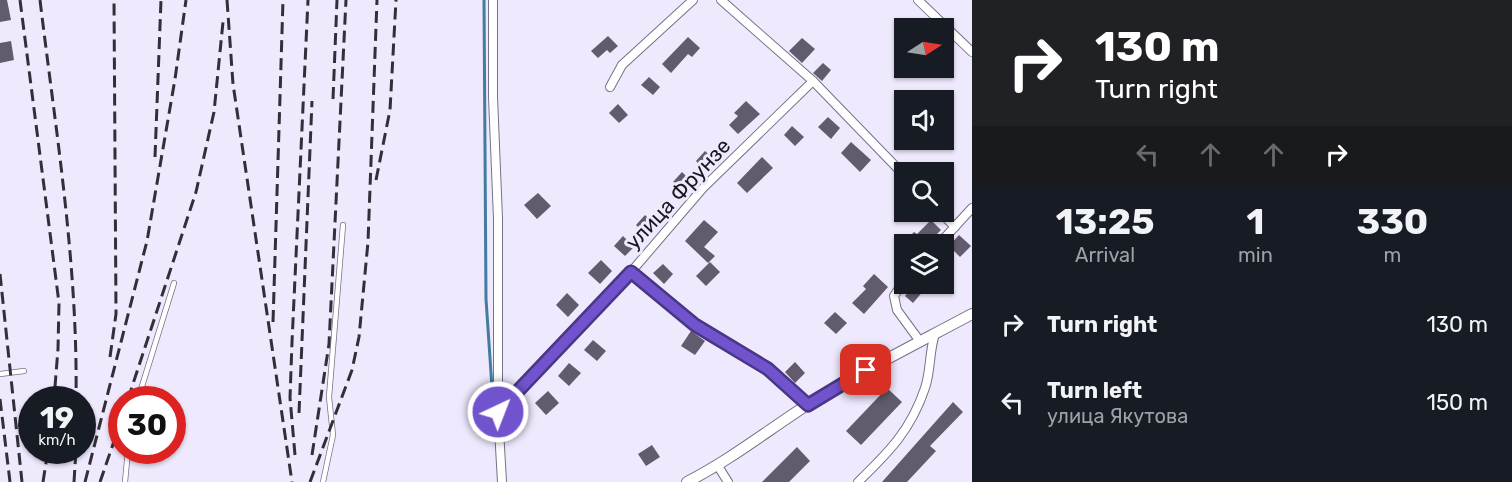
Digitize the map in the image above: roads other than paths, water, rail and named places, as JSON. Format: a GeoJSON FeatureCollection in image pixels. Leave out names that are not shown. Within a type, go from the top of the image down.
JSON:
{"type":"FeatureCollection","features":[{"type":"Feature","properties":{"kind":"street"},"geometry":{"type":"LineString","coordinates":[[493,0],[493,97],[498,219],[498,412],[502,482]]}},
{"type":"Feature","properties":{"kind":"street"},"geometry":{"type":"LineString","coordinates":[[610,87],[622,65],[693,0]]}},
{"type":"Feature","properties":{"kind":"street"},"geometry":{"type":"LineString","coordinates":[[721,0],[813,81],[894,165]]}},
{"type":"Feature","properties":{"kind":"street"},"geometry":{"type":"LineString","coordinates":[[918,0],[972,52]]}},
{"type":"Feature","properties":{"kind":"street","name":"улица Фрунзе"},"geometry":{"type":"LineString","coordinates":[[498,412],[631,272],[703,188],[813,81]]}},
{"type":"Feature","properties":{"kind":"street"},"geometry":{"type":"LineString","coordinates":[[948,234],[972,208]]}},
{"type":"Feature","properties":{"kind":"street"},"geometry":{"type":"LineString","coordinates":[[950,222],[955,227]]}},
{"type":"Feature","properties":{"kind":"street"},"geometry":{"type":"LineString","coordinates":[[631,272],[695,325],[768,369],[808,405]]}},
{"type":"Feature","properties":{"kind":"street"},"geometry":{"type":"LineString","coordinates":[[895,294],[897,310],[919,340]]}},
{"type":"Feature","properties":{"kind":"street"},"geometry":{"type":"LineString","coordinates":[[687,482],[718,466],[808,405],[919,340],[972,314]]}},
{"type":"Feature","properties":{"kind":"street"},"geometry":{"type":"LineString","coordinates":[[858,482],[895,447],[914,415],[926,387],[930,349],[935,334]]}},
{"type":"Feature","properties":{"kind":"street"},"geometry":{"type":"LineString","coordinates":[[718,466],[728,482]]}},
{"type":"Feature","properties":{"kind":"lane"},"geometry":{"type":"LineString","coordinates":[[323,482],[333,435],[329,397],[343,225]]}},
{"type":"Feature","properties":{"kind":"lane"},"geometry":{"type":"LineString","coordinates":[[142,386],[174,284]]}},
{"type":"Feature","properties":{"kind":"lane"},"geometry":{"type":"LineString","coordinates":[[0,374],[24,371]]}},
{"type":"Feature","properties":{"kind":"lane"},"geometry":{"type":"LineString","coordinates":[[126,482],[127,464]]}},
{"type":"Feature","properties":{"kind":"waterway"},"geometry":{"type":"LineString","coordinates":[[484,0],[486,299],[495,432]]}},
{"type":"Feature","properties":{"kind":"railway"},"geometry":{"type":"LineString","coordinates":[[20,0],[59,303],[55,386]]}},
{"type":"Feature","properties":{"kind":"railway"},"geometry":{"type":"LineString","coordinates":[[40,0],[70,249],[76,386]]}},
{"type":"Feature","properties":{"kind":"railway"},"geometry":{"type":"LineString","coordinates":[[110,357],[116,314],[114,0]]}},
{"type":"Feature","properties":{"kind":"railway"},"geometry":{"type":"LineString","coordinates":[[155,157],[161,0]]}},
{"type":"Feature","properties":{"kind":"railway"},"geometry":{"type":"LineString","coordinates":[[85,482],[147,241],[186,0]]}},
{"type":"Feature","properties":{"kind":"railway"},"geometry":{"type":"LineString","coordinates":[[227,0],[233,84],[292,482]]}},
{"type":"Feature","properties":{"kind":"railway"},"geometry":{"type":"LineString","coordinates":[[273,322],[283,0]]}},
{"type":"Feature","properties":{"kind":"railway"},"geometry":{"type":"LineString","coordinates":[[295,455],[290,398],[308,0]]}},
{"type":"Feature","properties":{"kind":"railway"},"geometry":{"type":"LineString","coordinates":[[333,99],[337,0]]}},
{"type":"Feature","properties":{"kind":"railway"},"geometry":{"type":"LineString","coordinates":[[312,455],[329,344],[346,0]]}},
{"type":"Feature","properties":{"kind":"railway"},"geometry":{"type":"LineString","coordinates":[[310,482],[352,370],[359,337],[368,242],[377,0]]}},
{"type":"Feature","properties":{"kind":"railway"},"geometry":{"type":"LineString","coordinates":[[376,180],[390,110],[396,0]]}},
{"type":"Feature","properties":{"kind":"railway"},"geometry":{"type":"LineString","coordinates":[[132,386],[196,192],[214,112],[223,22]]}},
{"type":"Feature","properties":{"kind":"railway"},"geometry":{"type":"LineString","coordinates":[[299,413],[312,101]]}},
{"type":"Feature","properties":{"kind":"railway"},"geometry":{"type":"LineString","coordinates":[[0,274],[22,482]]}},
{"type":"Feature","properties":{"kind":"railway"},"geometry":{"type":"LineString","coordinates":[[0,399],[10,482]]}},
{"type":"Feature","properties":{"kind":"railway"},"geometry":{"type":"LineString","coordinates":[[100,482],[108,459]]}},
{"type":"Feature","properties":{"kind":"railway"},"geometry":{"type":"LineString","coordinates":[[43,482],[46,464]]}},
{"type":"Feature","properties":{"kind":"railway"},"geometry":{"type":"LineString","coordinates":[[74,482],[75,464]]}}]}
